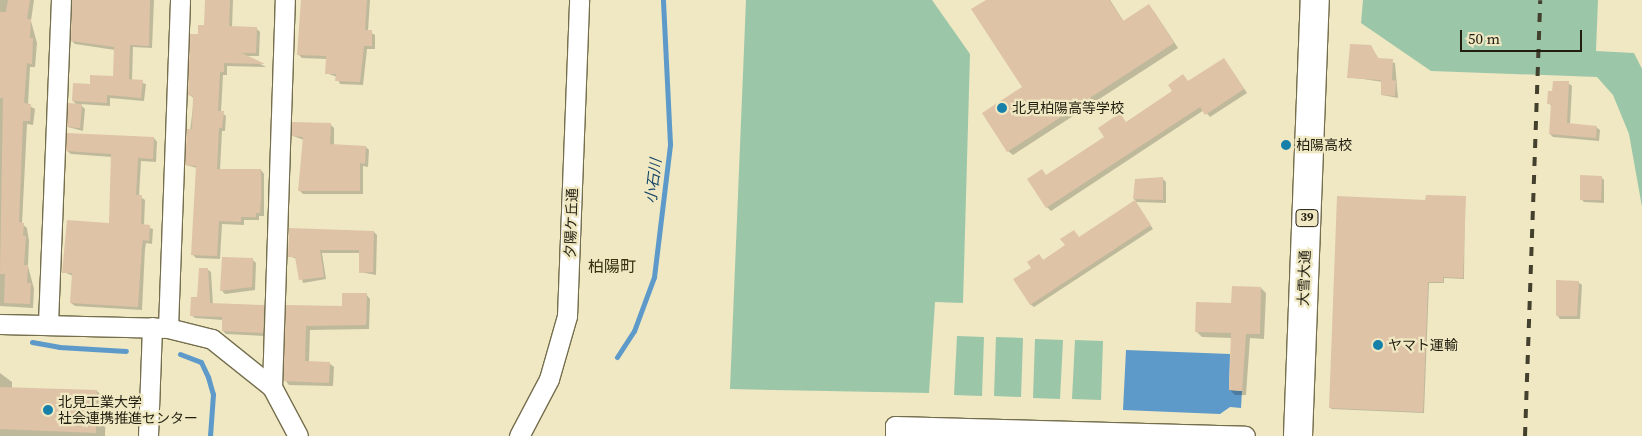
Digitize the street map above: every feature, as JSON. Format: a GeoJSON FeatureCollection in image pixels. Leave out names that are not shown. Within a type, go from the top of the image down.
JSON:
{"type":"FeatureCollection","features":[{"type":"Feature","properties":{"kind":"highway","name":"大雪大通"},"geometry":{"type":"LineString","coordinates":[[1298,436],[1315,0]]}},
{"type":"Feature","properties":{"kind":"street"},"geometry":{"type":"LineString","coordinates":[[48,323],[61,0]]}},
{"type":"Feature","properties":{"kind":"street"},"geometry":{"type":"LineString","coordinates":[[148,436],[160,328],[180,0]]}},
{"type":"Feature","properties":{"kind":"street"},"geometry":{"type":"LineString","coordinates":[[272,387],[285,0]]}},
{"type":"Feature","properties":{"kind":"street","name":"夕陽ケ丘通"},"geometry":{"type":"LineString","coordinates":[[519,436],[549,379],[567,316],[579,0]]}},
{"type":"Feature","properties":{"kind":"street"},"geometry":{"type":"LineString","coordinates":[[0,324],[48,323],[160,328],[212,339],[272,387],[298,436]]}},
{"type":"Feature","properties":{"kind":"street"},"geometry":{"type":"LineString","coordinates":[[895,436],[895,426],[1010,433],[1244,436]]}},
{"type":"Feature","properties":{"kind":"green space"},"geometry":{"type":"Polygon","coordinates":[[[746,0],[932,0],[970,54],[963,303],[935,302],[929,393],[730,389],[746,0]]]}},
{"type":"Feature","properties":{"kind":"green space"},"geometry":{"type":"Polygon","coordinates":[[[1363,0],[1598,0],[1596,51],[1634,53],[1642,69],[1642,207],[1629,134],[1613,95],[1597,77],[1431,71],[1361,23],[1363,0]]]}},
{"type":"Feature","properties":{"kind":"green space"},"geometry":{"type":"Polygon","coordinates":[[[957,336],[984,337],[982,396],[954,395],[957,336]]]}},
{"type":"Feature","properties":{"kind":"green space"},"geometry":{"type":"Polygon","coordinates":[[[996,337],[1023,338],[1021,397],[994,396],[996,337]]]}},
{"type":"Feature","properties":{"kind":"green space"},"geometry":{"type":"Polygon","coordinates":[[[1035,339],[1063,340],[1060,399],[1033,398],[1035,339]]]}},
{"type":"Feature","properties":{"kind":"green space"},"geometry":{"type":"Polygon","coordinates":[[[1075,340],[1103,341],[1101,400],[1072,399],[1075,340]]]}},
{"type":"Feature","properties":{"kind":"water"},"geometry":{"type":"Polygon","coordinates":[[[1126,350],[1230,354],[1229,390],[1242,391],[1241,408],[1230,407],[1220,414],[1123,410],[1126,350]]]}},
{"type":"Feature","properties":{"kind":"building"},"geometry":{"type":"Polygon","coordinates":[[[8,0],[30,0],[27,19],[31,19],[30,38],[33,38],[32,64],[27,63],[24,103],[31,104],[30,121],[23,121],[19,222],[24,223],[23,236],[26,236],[24,265],[28,265],[27,283],[31,283],[30,304],[4,303],[5,274],[0,274],[3,98],[0,98],[0,12],[6,12],[8,0]]]}},
{"type":"Feature","properties":{"kind":"building"},"geometry":{"type":"Polygon","coordinates":[[[72,0],[150,0],[149,46],[130,45],[129,79],[143,80],[141,98],[107,95],[107,103],[72,101],[73,83],[90,84],[90,75],[113,76],[114,47],[71,41],[72,0]]]}},
{"type":"Feature","properties":{"kind":"building"},"geometry":{"type":"Polygon","coordinates":[[[205,0],[230,0],[229,26],[257,27],[256,53],[242,53],[265,64],[224,63],[224,72],[220,72],[218,111],[224,111],[222,128],[219,128],[217,169],[261,169],[261,198],[260,213],[256,213],[256,217],[241,217],[241,222],[219,221],[217,256],[191,255],[196,166],[185,165],[187,129],[192,129],[193,96],[188,95],[190,34],[198,34],[198,25],[204,25],[205,0]]]}},
{"type":"Feature","properties":{"kind":"building"},"geometry":{"type":"Polygon","coordinates":[[[301,0],[367,0],[365,30],[372,30],[372,46],[364,46],[360,82],[335,81],[336,74],[325,74],[326,56],[297,55],[301,0]]]}},
{"type":"Feature","properties":{"kind":"building"},"geometry":{"type":"Polygon","coordinates":[[[986,0],[1109,0],[1123,21],[1149,4],[1174,43],[1007,152],[982,113],[1022,87],[971,9],[986,0]]]}},
{"type":"Feature","properties":{"kind":"building"},"geometry":{"type":"Polygon","coordinates":[[[1350,44],[1371,45],[1378,58],[1393,59],[1392,80],[1396,81],[1395,96],[1381,95],[1381,80],[1347,78],[1350,44]]]}},
{"type":"Feature","properties":{"kind":"building"},"geometry":{"type":"Polygon","coordinates":[[[1224,58],[1244,89],[1205,115],[1200,107],[1046,208],[1027,179],[1042,169],[1046,175],[1104,137],[1098,128],[1120,113],[1126,122],[1172,91],[1168,85],[1183,74],[1188,81],[1224,58]]]}},
{"type":"Feature","properties":{"kind":"building"},"geometry":{"type":"Polygon","coordinates":[[[1553,81],[1569,81],[1567,123],[1597,126],[1596,138],[1549,134],[1551,104],[1547,104],[1548,91],[1552,91],[1553,81]]]}},
{"type":"Feature","properties":{"kind":"building"},"geometry":{"type":"Polygon","coordinates":[[[68,103],[82,104],[80,128],[67,127],[68,103]]]}},
{"type":"Feature","properties":{"kind":"building"},"geometry":{"type":"Polygon","coordinates":[[[292,122],[331,123],[330,144],[366,146],[365,164],[360,163],[360,191],[298,191],[303,137],[292,136],[292,122]]]}},
{"type":"Feature","properties":{"kind":"building"},"geometry":{"type":"Polygon","coordinates":[[[67,133],[154,137],[153,159],[138,158],[136,195],[142,195],[141,224],[150,225],[149,241],[143,240],[142,245],[138,307],[70,303],[72,273],[62,273],[67,220],[109,223],[111,154],[66,151],[67,133]]]}},
{"type":"Feature","properties":{"kind":"building"},"geometry":{"type":"Polygon","coordinates":[[[1580,175],[1602,176],[1601,200],[1580,200],[1580,175]]]}},
{"type":"Feature","properties":{"kind":"building"},"geometry":{"type":"Polygon","coordinates":[[[1163,177],[1163,200],[1133,199],[1135,179],[1163,177]]]}},
{"type":"Feature","properties":{"kind":"building","name":"ヤマト運輸"},"geometry":{"type":"Polygon","coordinates":[[[1426,195],[1466,196],[1463,278],[1443,277],[1443,282],[1428,282],[1423,412],[1329,408],[1337,196],[1425,200],[1426,195]]]}},
{"type":"Feature","properties":{"kind":"building"},"geometry":{"type":"Polygon","coordinates":[[[1135,200],[1151,225],[1030,305],[1013,279],[1031,268],[1027,262],[1039,254],[1043,260],[1065,245],[1060,239],[1074,230],[1079,237],[1135,200]]]}},
{"type":"Feature","properties":{"kind":"building"},"geometry":{"type":"Polygon","coordinates":[[[289,228],[374,231],[373,272],[359,273],[359,250],[320,250],[324,277],[299,280],[295,257],[288,257],[289,228]]]}},
{"type":"Feature","properties":{"kind":"building"},"geometry":{"type":"Polygon","coordinates":[[[222,257],[253,258],[252,287],[220,291],[222,257]]]}},
{"type":"Feature","properties":{"kind":"building"},"geometry":{"type":"Polygon","coordinates":[[[199,268],[208,268],[210,303],[264,305],[263,333],[222,331],[222,317],[190,316],[191,297],[197,297],[199,268]]]}},
{"type":"Feature","properties":{"kind":"building"},"geometry":{"type":"Polygon","coordinates":[[[1556,280],[1579,281],[1577,316],[1556,316],[1556,280]]]}},
{"type":"Feature","properties":{"kind":"building"},"geometry":{"type":"Polygon","coordinates":[[[1232,286],[1261,287],[1260,334],[1246,334],[1242,391],[1229,390],[1231,333],[1195,332],[1196,302],[1231,303],[1232,286]]]}},
{"type":"Feature","properties":{"kind":"building"},"geometry":{"type":"Polygon","coordinates":[[[342,293],[367,293],[366,325],[306,326],[305,361],[330,362],[329,383],[283,381],[286,305],[342,306],[342,293]]]}},
{"type":"Feature","properties":{"kind":"building","name":"北見工業大学 社会連携推進センター"},"geometry":{"type":"Polygon","coordinates":[[[0,387],[97,390],[96,433],[0,429],[0,387]]]}},
{"type":"Feature","properties":{"kind":"waterway","name":"小石川"},"geometry":{"type":"LineString","coordinates":[[617,357],[634,331],[654,277],[670,144],[663,0]]}},
{"type":"Feature","properties":{"kind":"waterway"},"geometry":{"type":"LineString","coordinates":[[32,342],[59,347],[126,351]]}},
{"type":"Feature","properties":{"kind":"waterway"},"geometry":{"type":"LineString","coordinates":[[180,354],[201,362],[208,377],[213,394],[210,436]]}},
{"type":"Feature","properties":{"kind":"railway"},"geometry":{"type":"LineString","coordinates":[[1525,436],[1540,0]]}},
{"type":"Feature","properties":{"kind":"place","name":"北見柏陽高等学校"},"geometry":{"type":"Point","coordinates":[1002,108]}},
{"type":"Feature","properties":{"kind":"place","name":"柏陽高校"},"geometry":{"type":"Point","coordinates":[1286,145]}},
{"type":"Feature","properties":{"kind":"place","name":"ヤマト運輸"},"geometry":{"type":"Point","coordinates":[1378,345]}},
{"type":"Feature","properties":{"kind":"place","name":"北見工業大学 社会連携推進センター"},"geometry":{"type":"Point","coordinates":[48,410]}},
{"type":"Feature","properties":{"kind":"district","name":"柏陽町"},"geometry":{"type":"Point","coordinates":[612,266]}}]}
